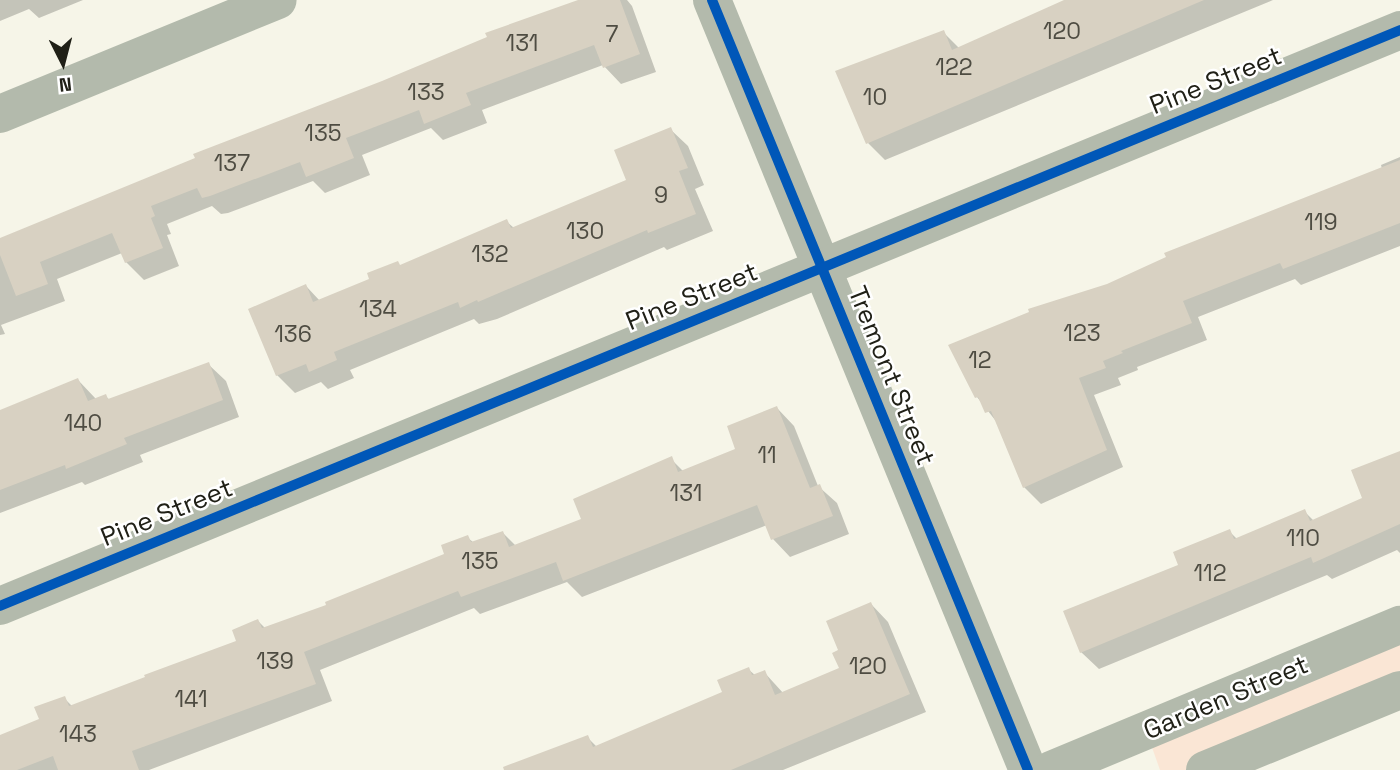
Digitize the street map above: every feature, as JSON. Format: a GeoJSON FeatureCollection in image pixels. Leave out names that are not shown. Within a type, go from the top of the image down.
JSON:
{"type":"FeatureCollection","features":[{"type":"Feature","properties":{"kind":"street"},"geometry":{"type":"LineString","coordinates":[[0,114],[278,0]]}},
{"type":"Feature","properties":{"kind":"street","name":"Tremont Street"},"geometry":{"type":"LineString","coordinates":[[712,0],[1028,770]]}},
{"type":"Feature","properties":{"kind":"street","name":"Pine Street"},"geometry":{"type":"LineString","coordinates":[[0,606],[1400,30]]}},
{"type":"Feature","properties":{"kind":"street","name":"Garden Street"},"geometry":{"type":"LineString","coordinates":[[1051,770],[1400,625]]}},
{"type":"Feature","properties":{"kind":"street"},"geometry":{"type":"LineString","coordinates":[[1205,770],[1400,690]]}},
{"type":"Feature","properties":{"kind":"shaded area"},"geometry":{"type":"Polygon","coordinates":[[[1400,632],[1400,682],[1187,770],[1160,770],[1148,736],[1400,632]]]}},
{"type":"Feature","properties":{"kind":"building"},"geometry":{"type":"Polygon","coordinates":[[[578,0],[620,0],[640,54],[603,68],[594,45],[466,93],[471,105],[424,124],[419,110],[346,138],[354,158],[306,177],[300,162],[210,196],[202,198],[197,188],[151,206],[155,216],[151,218],[163,248],[125,263],[112,233],[40,262],[48,284],[16,296],[0,255],[0,238],[195,158],[193,154],[487,37],[485,33],[578,0]]]}},
{"type":"Feature","properties":{"kind":"building"},"geometry":{"type":"Polygon","coordinates":[[[1064,0],[1204,0],[866,144],[835,71],[944,30],[952,50],[1064,0]]]}},
{"type":"Feature","properties":{"kind":"building"},"geometry":{"type":"Polygon","coordinates":[[[671,127],[688,168],[679,171],[696,214],[648,233],[647,230],[478,302],[477,300],[460,308],[458,302],[334,352],[337,360],[309,372],[306,364],[276,376],[248,309],[306,284],[313,302],[369,279],[367,273],[398,261],[400,265],[507,219],[511,228],[626,180],[614,150],[671,127]]]}},
{"type":"Feature","properties":{"kind":"building"},"geometry":{"type":"Polygon","coordinates":[[[1400,160],[1400,223],[1283,269],[1280,263],[1183,301],[1192,323],[1121,351],[1123,353],[1103,361],[1106,368],[1079,378],[1107,450],[1023,488],[991,411],[985,413],[978,397],[975,398],[948,345],[1029,312],[1028,309],[1107,284],[1166,257],[1164,253],[1400,160]]]}},
{"type":"Feature","properties":{"kind":"building"},"geometry":{"type":"Polygon","coordinates":[[[209,362],[223,400],[124,438],[127,444],[66,469],[65,465],[0,490],[0,410],[78,378],[88,401],[106,394],[108,399],[209,362]]]}},
{"type":"Feature","properties":{"kind":"building"},"geometry":{"type":"Polygon","coordinates":[[[777,406],[810,488],[820,484],[833,516],[771,540],[757,505],[563,581],[556,562],[461,597],[458,591],[304,652],[316,684],[132,751],[139,770],[58,770],[53,756],[17,770],[0,770],[0,735],[39,719],[34,707],[65,696],[69,706],[236,641],[232,630],[258,619],[262,628],[326,605],[325,602],[444,554],[441,545],[468,535],[471,542],[503,531],[509,547],[581,519],[573,499],[672,456],[678,472],[735,449],[727,426],[777,406]]]}},
{"type":"Feature","properties":{"kind":"building"},"geometry":{"type":"Polygon","coordinates":[[[1400,451],[1400,524],[1313,563],[1311,557],[1080,653],[1063,611],[1178,565],[1173,552],[1230,529],[1234,539],[1305,509],[1310,521],[1362,498],[1351,470],[1400,451]]]}},
{"type":"Feature","properties":{"kind":"building"},"geometry":{"type":"Polygon","coordinates":[[[871,602],[910,694],[731,770],[504,770],[503,767],[588,735],[593,747],[722,692],[717,680],[749,667],[752,675],[765,670],[775,695],[839,668],[832,653],[838,650],[826,621],[871,602]]]}},
{"type":"Feature","properties":{"kind":"cycle path"},"geometry":{"type":"LineString","coordinates":[[712,0],[1028,770]]}},
{"type":"Feature","properties":{"kind":"cycle path"},"geometry":{"type":"LineString","coordinates":[[0,606],[1400,30]]}}]}
